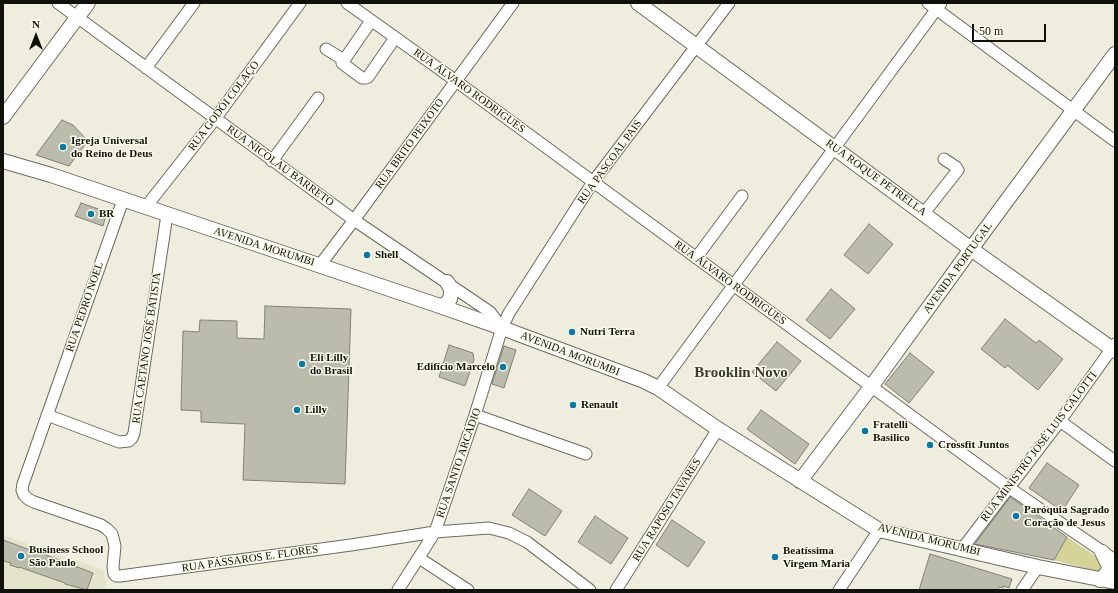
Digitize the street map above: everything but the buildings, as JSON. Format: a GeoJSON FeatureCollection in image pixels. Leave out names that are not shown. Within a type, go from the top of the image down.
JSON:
{"type":"FeatureCollection","features":[{"type":"Feature","properties":{"kind":"street","name":"RUA NICOLAU BARRETO"},"geometry":{"type":"LineString","coordinates":[[58,3],[354,220],[490,312],[502,328]]}},
{"type":"Feature","properties":{"kind":"street"},"geometry":{"type":"LineString","coordinates":[[3,117],[88,3]]}},
{"type":"Feature","properties":{"kind":"street"},"geometry":{"type":"LineString","coordinates":[[146,68],[194,3]]}},
{"type":"Feature","properties":{"kind":"street","name":"RUA GODÓI COLAÇO"},"geometry":{"type":"LineString","coordinates":[[145,208],[216,119],[300,3]]}},
{"type":"Feature","properties":{"kind":"street","name":"RUA ÁLVARO RODRIGUES"},"geometry":{"type":"LineString","coordinates":[[347,3],[456,81],[1008,487],[1115,560]]}},
{"type":"Feature","properties":{"kind":"street","name":"RUA BRITO PEIXOTO"},"geometry":{"type":"LineString","coordinates":[[320,265],[513,3]]}},
{"type":"Feature","properties":{"kind":"street","name":"RUA ROQUE PETRELLA"},"geometry":{"type":"LineString","coordinates":[[638,3],[971,249],[1114,348]]}},
{"type":"Feature","properties":{"kind":"street","name":"RUA PASCOAL PAIS"},"geometry":{"type":"LineString","coordinates":[[502,328],[509,314],[593,182],[729,3]]}},
{"type":"Feature","properties":{"kind":"street"},"geometry":{"type":"LineString","coordinates":[[658,388],[834,147],[935,5],[1115,141]]}},
{"type":"Feature","properties":{"kind":"street"},"geometry":{"type":"LineString","coordinates":[[371,21],[344,60],[343,64],[362,78],[368,77],[395,38]]}},
{"type":"Feature","properties":{"kind":"street"},"geometry":{"type":"LineString","coordinates":[[326,49],[344,60]]}},
{"type":"Feature","properties":{"kind":"street","name":"AVENIDA PORTUGAL"},"geometry":{"type":"LineString","coordinates":[[800,481],[871,387],[1115,54]]}},
{"type":"Feature","properties":{"kind":"street"},"geometry":{"type":"LineString","coordinates":[[272,161],[318,98]]}},
{"type":"Feature","properties":{"kind":"street"},"geometry":{"type":"LineString","coordinates":[[924,213],[958,170],[944,159]]}},
{"type":"Feature","properties":{"kind":"street","name":"AVENIDA MORUMBI"},"geometry":{"type":"LineString","coordinates":[[3,161],[51,175],[145,208],[320,265],[502,328],[644,382],[658,388],[718,429],[879,530],[1038,567],[1115,582]]}},
{"type":"Feature","properties":{"kind":"street"},"geometry":{"type":"LineString","coordinates":[[696,258],[742,196]]}},
{"type":"Feature","properties":{"kind":"street","name":"RUA PEDRO NOEL"},"geometry":{"type":"LineString","coordinates":[[47,415],[122,200]]}},
{"type":"Feature","properties":{"kind":"street","name":"RUA CAETANO JOSÉ BATISTA"},"geometry":{"type":"LineString","coordinates":[[47,415],[119,442],[129,441],[132,438],[134,433],[167,215]]}},
{"type":"Feature","properties":{"kind":"street"},"geometry":{"type":"LineString","coordinates":[[438,306],[443,305],[450,299],[451,289],[446,282]]}},
{"type":"Feature","properties":{"kind":"street","name":"RUA SANTO ARCÁDIO"},"geometry":{"type":"LineString","coordinates":[[398,590],[435,532],[475,415],[502,328]]}},
{"type":"Feature","properties":{"kind":"street","name":"RUA MINISTRO JOSÉ LUIS GALOTTI"},"geometry":{"type":"LineString","coordinates":[[962,549],[1114,348]]}},
{"type":"Feature","properties":{"kind":"street","name":"RUA PÁSSAROS E. FLORES"},"geometry":{"type":"LineString","coordinates":[[47,415],[22,484],[24,495],[28,500],[101,525],[107,529],[112,534],[116,546],[113,572],[116,576],[351,545],[435,532],[489,528],[509,533],[527,542],[590,590]]}},
{"type":"Feature","properties":{"kind":"street"},"geometry":{"type":"LineString","coordinates":[[475,415],[586,454]]}},
{"type":"Feature","properties":{"kind":"street"},"geometry":{"type":"LineString","coordinates":[[1060,421],[1115,461]]}},
{"type":"Feature","properties":{"kind":"street","name":"RUA RAPOSO TAVARES"},"geometry":{"type":"LineString","coordinates":[[616,590],[718,429]]}},
{"type":"Feature","properties":{"kind":"street"},"geometry":{"type":"LineString","coordinates":[[839,590],[879,530]]}},
{"type":"Feature","properties":{"kind":"street"},"geometry":{"type":"LineString","coordinates":[[1100,580],[1109,569],[1102,552]]}},
{"type":"Feature","properties":{"kind":"street"},"geometry":{"type":"LineString","coordinates":[[419,558],[468,590]]}},
{"type":"Feature","properties":{"kind":"street"},"geometry":{"type":"LineString","coordinates":[[1022,590],[1038,567]]}},
{"type":"Feature","properties":{"kind":"shaded area"},"geometry":{"type":"Polygon","coordinates":[[[3,535],[104,570],[106,590],[3,590],[3,535]]]}},
{"type":"Feature","properties":{"kind":"shaded area"},"geometry":{"type":"Polygon","coordinates":[[[1067,537],[1108,565],[1103,573],[1054,560],[1067,537]]]}},
{"type":"Feature","properties":{"kind":"place","name":"Igreja Universal do Reino de Deus"},"geometry":{"type":"Point","coordinates":[63,147]}},
{"type":"Feature","properties":{"kind":"place","name":"BR"},"geometry":{"type":"Point","coordinates":[91,214]}},
{"type":"Feature","properties":{"kind":"place","name":"Shell"},"geometry":{"type":"Point","coordinates":[367,255]}},
{"type":"Feature","properties":{"kind":"place","name":"Nutri Terra"},"geometry":{"type":"Point","coordinates":[572,332]}},
{"type":"Feature","properties":{"kind":"place","name":"Eli Lilly do Brasil"},"geometry":{"type":"Point","coordinates":[302,364]}},
{"type":"Feature","properties":{"kind":"place","name":"Edifício Marcelo"},"geometry":{"type":"Point","coordinates":[503,367]}},
{"type":"Feature","properties":{"kind":"place","name":"Renault"},"geometry":{"type":"Point","coordinates":[573,405]}},
{"type":"Feature","properties":{"kind":"place","name":"Lilly"},"geometry":{"type":"Point","coordinates":[297,410]}},
{"type":"Feature","properties":{"kind":"place","name":"Fratelli Basilico"},"geometry":{"type":"Point","coordinates":[865,431]}},
{"type":"Feature","properties":{"kind":"place","name":"Crossfit Juntos"},"geometry":{"type":"Point","coordinates":[930,445]}},
{"type":"Feature","properties":{"kind":"place","name":"Paróquia Sagrado Coração de Jesus"},"geometry":{"type":"Point","coordinates":[1016,516]}},
{"type":"Feature","properties":{"kind":"place","name":"Business School São Paulo"},"geometry":{"type":"Point","coordinates":[21,556]}},
{"type":"Feature","properties":{"kind":"place","name":"Beatíssima Virgem Maria"},"geometry":{"type":"Point","coordinates":[775,557]}},
{"type":"Feature","properties":{"kind":"district","name":"Brooklin Novo"},"geometry":{"type":"Point","coordinates":[741,373]}}]}
